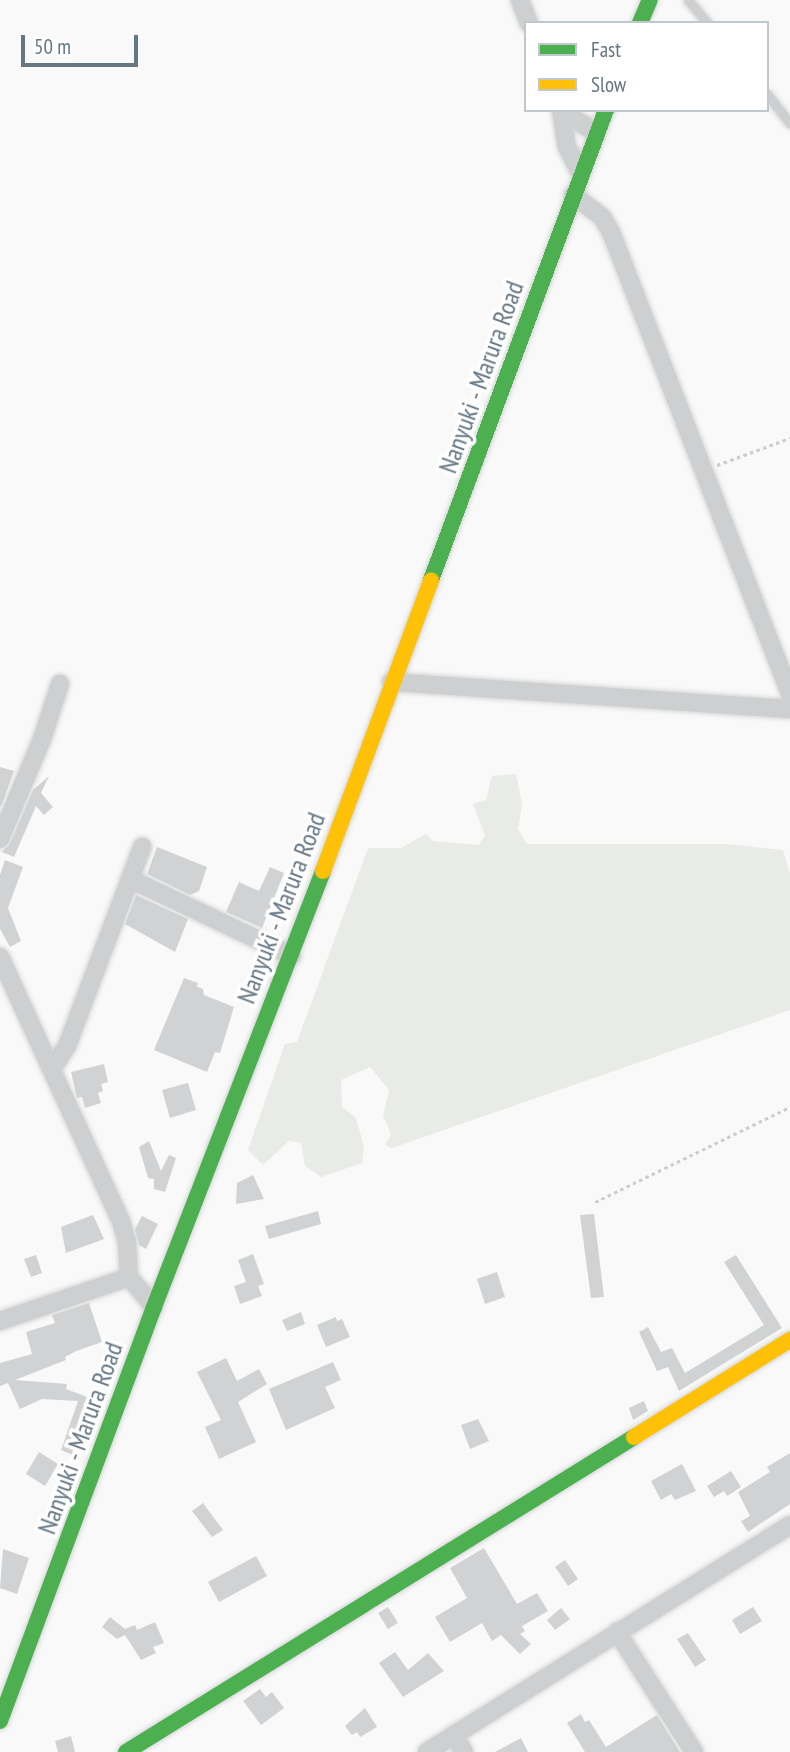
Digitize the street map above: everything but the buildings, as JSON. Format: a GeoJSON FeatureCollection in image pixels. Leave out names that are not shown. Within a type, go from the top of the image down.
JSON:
{"type":"FeatureCollection","features":[{"type":"Feature","properties":{"kind":"street"},"geometry":{"type":"LineString","coordinates":[[520,0],[528,21]]}},
{"type":"Feature","properties":{"kind":"street"},"geometry":{"type":"LineString","coordinates":[[641,21],[650,0]]}},
{"type":"Feature","properties":{"kind":"street"},"geometry":{"type":"LineString","coordinates":[[561,112],[567,147],[581,174]]}},
{"type":"Feature","properties":{"kind":"street"},"geometry":{"type":"LineString","coordinates":[[564,112],[596,133]]}},
{"type":"Feature","properties":{"kind":"street","name":"Nanyuki - Marura Road"},"geometry":{"type":"LineString","coordinates":[[0,1721],[4,1702],[154,1307],[292,956],[391,682],[480,454],[605,112]]}},
{"type":"Feature","properties":{"kind":"street"},"geometry":{"type":"LineString","coordinates":[[573,195],[602,218],[611,232],[790,694]]}},
{"type":"Feature","properties":{"kind":"street"},"geometry":{"type":"LineString","coordinates":[[391,682],[790,709]]}},
{"type":"Feature","properties":{"kind":"street"},"geometry":{"type":"LineString","coordinates":[[0,839],[42,739],[60,684]]}},
{"type":"Feature","properties":{"kind":"street"},"geometry":{"type":"LineString","coordinates":[[52,1069],[67,1046],[142,847]]}},
{"type":"Feature","properties":{"kind":"street"},"geometry":{"type":"LineString","coordinates":[[130,879],[292,956]]}},
{"type":"Feature","properties":{"kind":"street"},"geometry":{"type":"LineString","coordinates":[[0,957],[76,1128],[121,1221],[127,1242],[129,1277],[154,1307]]}},
{"type":"Feature","properties":{"kind":"street"},"geometry":{"type":"LineString","coordinates":[[0,1321],[129,1277]]}},
{"type":"Feature","properties":{"kind":"street"},"geometry":{"type":"LineString","coordinates":[[126,1752],[790,1340]]}},
{"type":"Feature","properties":{"kind":"street"},"geometry":{"type":"LineString","coordinates":[[427,1752],[789,1527]]}},
{"type":"Feature","properties":{"kind":"street"},"geometry":{"type":"LineString","coordinates":[[617,1632],[694,1752]]}},
{"type":"Feature","properties":{"kind":"street"},"geometry":{"type":"LineString","coordinates":[[453,1735],[464,1752]]}},
{"type":"Feature","properties":{"kind":"lane"},"geometry":{"type":"LineString","coordinates":[[688,0],[705,21]]}},
{"type":"Feature","properties":{"kind":"lane"},"geometry":{"type":"LineString","coordinates":[[769,97],[790,123]]}},
{"type":"Feature","properties":{"kind":"path"},"geometry":{"type":"LineString","coordinates":[[705,470],[790,438]]}},
{"type":"Feature","properties":{"kind":"path"},"geometry":{"type":"LineString","coordinates":[[595,1202],[790,1107]]}},
{"type":"Feature","properties":{"kind":"shaded area"},"geometry":{"type":"Polygon","coordinates":[[[516,774],[522,804],[518,829],[527,844],[726,844],[783,850],[790,874],[790,1010],[392,1148],[385,1145],[391,1134],[383,1116],[389,1090],[370,1067],[341,1080],[342,1107],[356,1118],[364,1147],[362,1163],[321,1177],[305,1166],[301,1143],[289,1141],[263,1165],[248,1150],[285,1044],[297,1042],[368,848],[401,848],[426,834],[433,841],[479,845],[485,835],[473,804],[486,800],[492,776],[516,774]]]}},
{"type":"Feature","properties":{"kind":"traffic: fast"},"geometry":{"type":"LineString","coordinates":[[641,21],[650,0]]}},
{"type":"Feature","properties":{"kind":"traffic: fast"},"geometry":{"type":"LineString","coordinates":[[431,580],[605,112]]}},
{"type":"Feature","properties":{"kind":"traffic: fast"},"geometry":{"type":"LineString","coordinates":[[0,1721],[154,1307],[323,871]]}},
{"type":"Feature","properties":{"kind":"traffic: fast"},"geometry":{"type":"LineString","coordinates":[[126,1752],[634,1437]]}},
{"type":"Feature","properties":{"kind":"traffic: slow"},"geometry":{"type":"LineString","coordinates":[[323,871],[431,580]]}},
{"type":"Feature","properties":{"kind":"traffic: slow"},"geometry":{"type":"LineString","coordinates":[[634,1437],[790,1340]]}}]}
